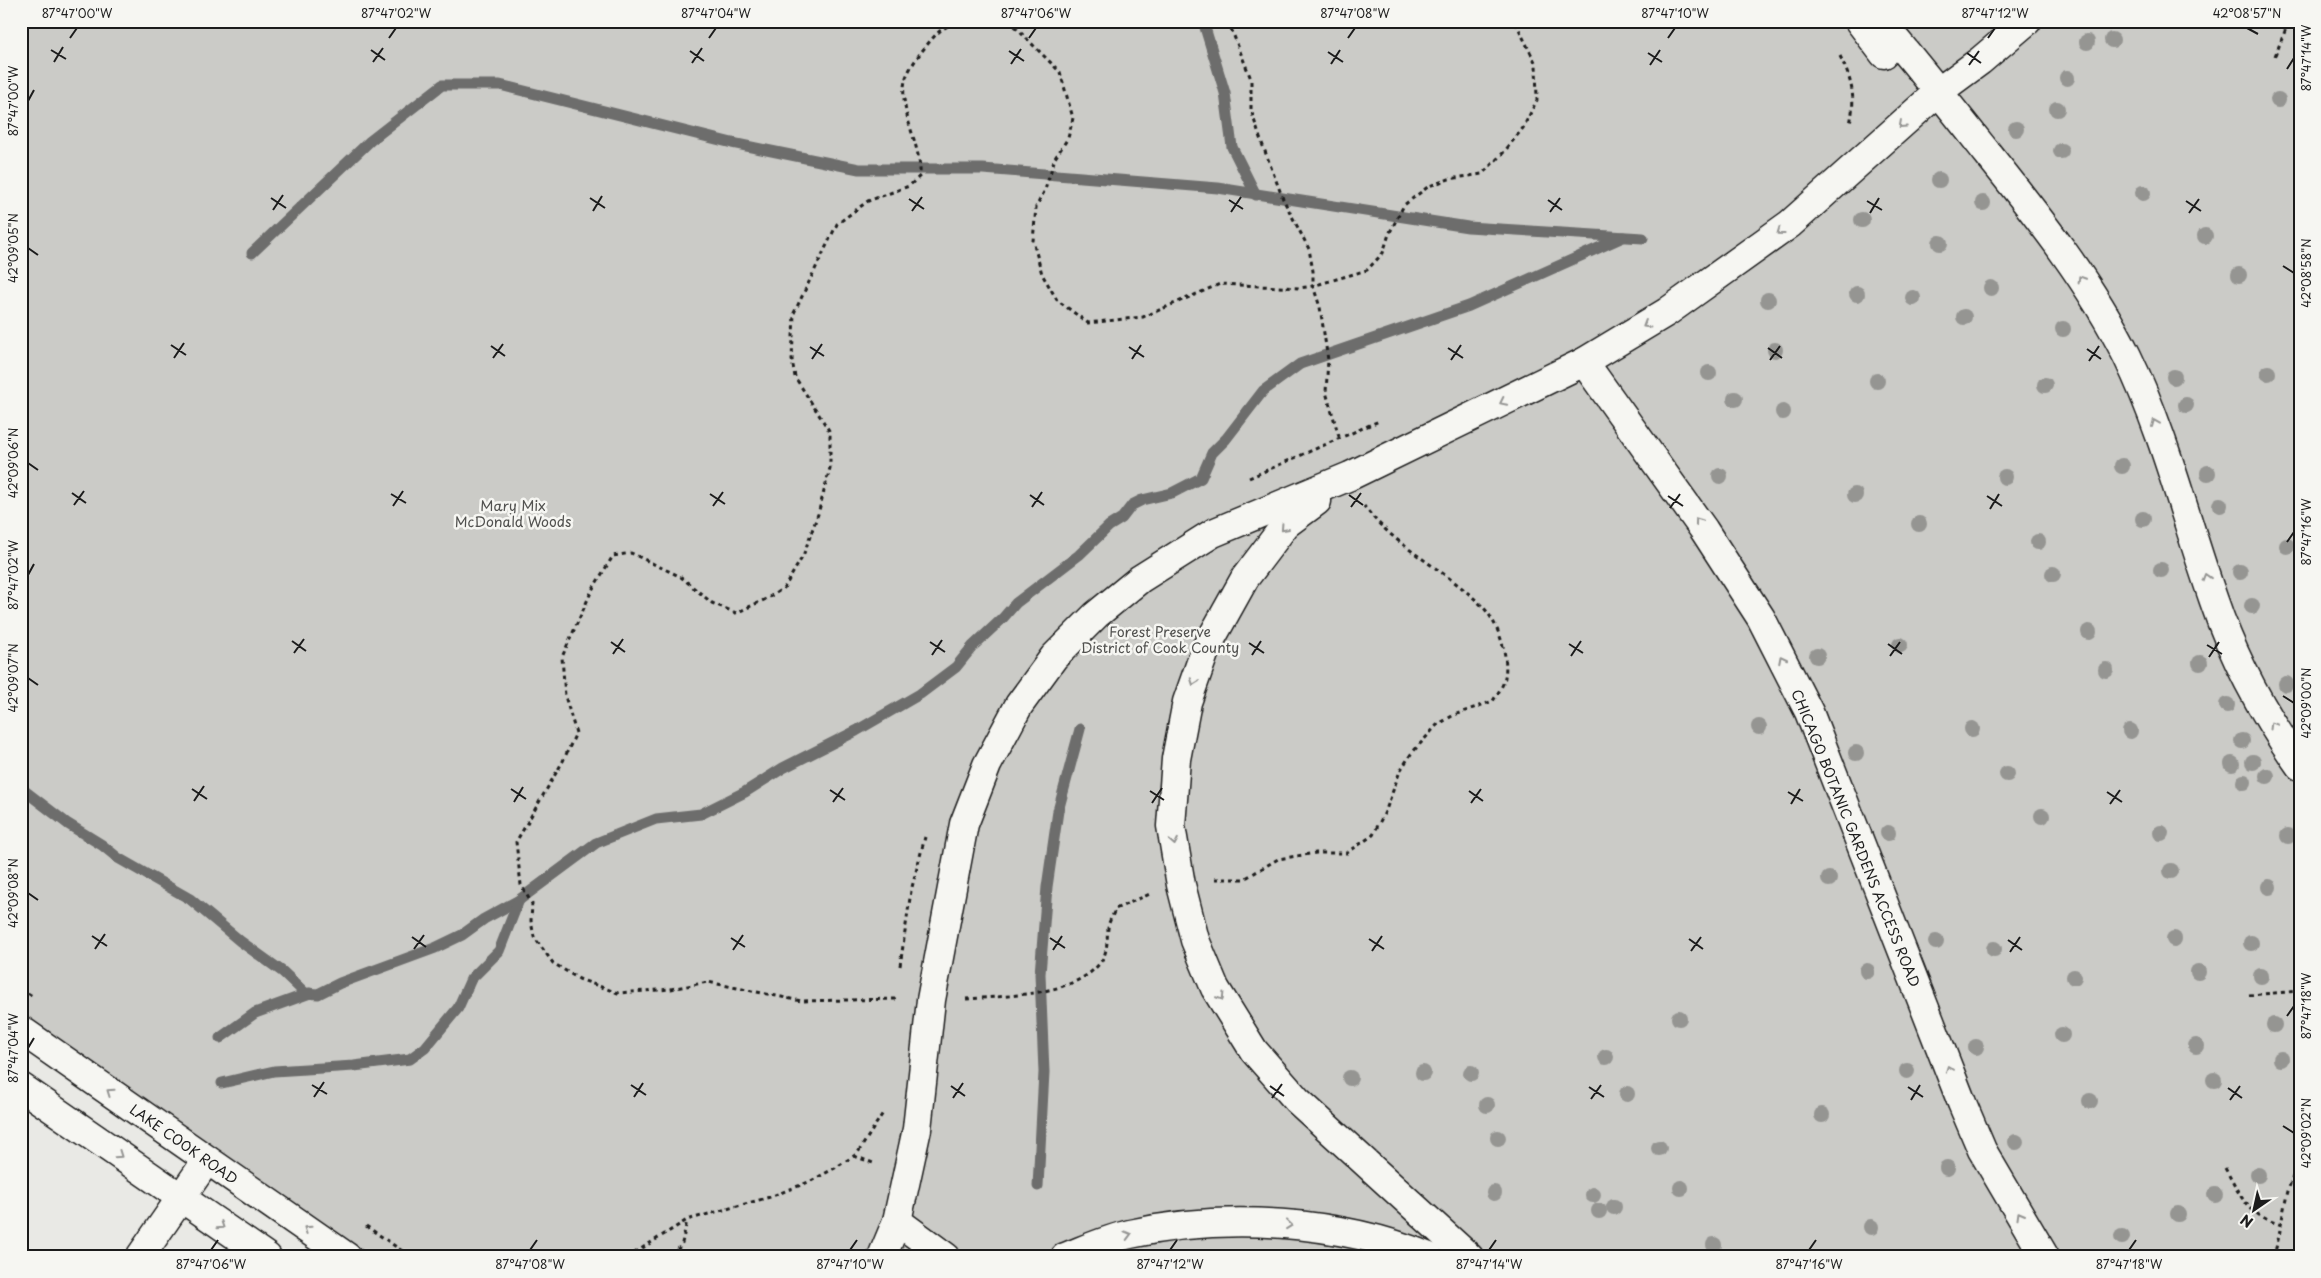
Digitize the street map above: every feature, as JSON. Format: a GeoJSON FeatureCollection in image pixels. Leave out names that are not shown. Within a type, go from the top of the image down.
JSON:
{"type":"FeatureCollection","features":[{"type":"Feature","properties":{"kind":"main road"},"geometry":{"type":"LineString","coordinates":[[1858,21],[1886,55],[1938,92]]}},
{"type":"Feature","properties":{"kind":"main road"},"geometry":{"type":"LineString","coordinates":[[1880,21],[2030,206],[2070,262],[2127,356],[2166,450],[2214,601],[2234,650],[2252,691],[2300,766]]}},
{"type":"Feature","properties":{"kind":"main road"},"geometry":{"type":"LineString","coordinates":[[882,1257],[897,1221],[916,1129],[931,1000],[964,824],[987,765],[1019,705],[1054,657],[1096,615],[1140,578],[1213,533],[1350,476],[1584,362],[1667,312],[1790,224],[1938,92],[1980,61],[2027,21]]}},
{"type":"Feature","properties":{"kind":"main road","name":"CHICAGO BOTANIC GARDENS ACCESS ROAD"},"geometry":{"type":"LineString","coordinates":[[1584,362],[1704,530],[1761,618],[1809,712],[1962,1104],[1982,1150],[2045,1257]]}},
{"type":"Feature","properties":{"kind":"main road"},"geometry":{"type":"LineString","coordinates":[[1350,476],[1286,524],[1245,578],[1206,648],[1187,702],[1176,760],[1171,826],[1195,940],[1215,988],[1254,1051],[1298,1100],[1469,1257]]}},
{"type":"Feature","properties":{"kind":"main road","name":"LAKE COOK ROAD"},"geometry":{"type":"LineString","coordinates":[[21,1030],[348,1257]]}},
{"type":"Feature","properties":{"kind":"main road"},"geometry":{"type":"LineString","coordinates":[[21,1087],[267,1257]]}},
{"type":"Feature","properties":{"kind":"main road"},"geometry":{"type":"LineString","coordinates":[[140,1257],[207,1160]]}},
{"type":"Feature","properties":{"kind":"main road"},"geometry":{"type":"LineString","coordinates":[[897,1221],[946,1257]]}},
{"type":"Feature","properties":{"kind":"main road"},"geometry":{"type":"LineString","coordinates":[[1065,1257],[1128,1234],[1191,1224],[1266,1223],[1341,1231],[1401,1245],[1429,1257]]}},
{"type":"Feature","properties":{"kind":"path"},"geometry":{"type":"LineString","coordinates":[[897,1000],[801,1001],[708,982],[671,989],[618,993],[579,979],[553,963],[534,937],[531,921],[532,904],[521,885],[516,842],[563,761],[576,733],[565,696],[562,657],[592,590],[613,556],[631,553],[682,578],[712,602],[736,613],[784,588],[803,556],[818,514],[830,468],[830,432],[796,377],[792,360],[794,313],[837,224],[868,201],[909,186],[920,176],[921,162],[904,100],[905,81],[918,57],[940,28],[960,21]]}},
{"type":"Feature","properties":{"kind":"path"},"geometry":{"type":"LineString","coordinates":[[1009,21],[1060,72],[1074,118],[1068,138],[1055,158],[1045,190],[1036,207],[1033,241],[1042,274],[1057,300],[1088,323],[1143,316],[1220,284],[1300,288],[1367,270],[1383,253],[1389,234],[1404,205],[1429,186],[1449,179],[1482,174],[1504,152],[1523,128],[1537,100],[1536,64],[1516,21]]}},
{"type":"Feature","properties":{"kind":"path"},"geometry":{"type":"LineString","coordinates":[[1231,21],[1230,26],[1251,79],[1251,110],[1274,178],[1309,249],[1313,286],[1320,307],[1328,360],[1326,392],[1341,444]]}},
{"type":"Feature","properties":{"kind":"path"},"geometry":{"type":"LineString","coordinates":[[2275,56],[2287,26],[2286,21]]}},
{"type":"Feature","properties":{"kind":"path"},"geometry":{"type":"LineString","coordinates":[[2287,26],[2300,30]]}},
{"type":"Feature","properties":{"kind":"path"},"geometry":{"type":"LineString","coordinates":[[1838,53],[1852,83],[1854,105],[1849,129]]}},
{"type":"Feature","properties":{"kind":"path"},"geometry":{"type":"LineString","coordinates":[[1207,879],[1244,879],[1278,859],[1316,853],[1347,853],[1372,835],[1386,810],[1400,771],[1411,754],[1437,725],[1454,715],[1493,701],[1505,678],[1504,644],[1484,608],[1443,573],[1376,523],[1362,504]]}},
{"type":"Feature","properties":{"kind":"path"},"geometry":{"type":"LineString","coordinates":[[963,1000],[1056,988],[1086,975],[1102,960],[1108,940],[1109,923],[1116,909],[1157,891]]}},
{"type":"Feature","properties":{"kind":"path"},"geometry":{"type":"LineString","coordinates":[[2250,995],[2300,991]]}},
{"type":"Feature","properties":{"kind":"path"},"geometry":{"type":"LineString","coordinates":[[628,1257],[687,1220],[770,1197],[810,1181],[835,1168],[857,1154],[871,1135],[886,1104]]}},
{"type":"Feature","properties":{"kind":"path"},"geometry":{"type":"LineString","coordinates":[[2273,1257],[2289,1190],[2300,1164]]}},
{"type":"Feature","properties":{"kind":"path"},"geometry":{"type":"LineString","coordinates":[[2224,1168],[2246,1205],[2264,1220],[2282,1225]]}},
{"type":"Feature","properties":{"kind":"path"},"geometry":{"type":"LineString","coordinates":[[673,1257],[682,1243],[687,1220]]}},
{"type":"Feature","properties":{"kind":"green space","name":"Forest Preserve District of Cook County"},"geometry":{"type":"Polygon","coordinates":[[[21,21],[2300,21],[2300,1257],[373,1257],[21,1015],[21,21]]]}},
{"type":"Feature","properties":{"kind":"waterway"},"geometry":{"type":"LineString","coordinates":[[1203,21],[1225,93],[1232,147],[1256,195]]}},
{"type":"Feature","properties":{"kind":"waterway"},"geometry":{"type":"LineString","coordinates":[[252,253],[370,141],[442,85],[500,85],[732,143],[859,169],[983,169],[1218,188],[1468,227],[1643,238]]}},
{"type":"Feature","properties":{"kind":"waterway"},"geometry":{"type":"LineString","coordinates":[[21,788],[68,824],[102,845],[118,858],[190,899],[240,941],[283,972],[305,993],[318,994],[340,983],[435,948],[462,935],[484,919],[519,900],[596,843],[656,819],[701,814],[745,792],[783,768],[856,731],[920,694],[956,667],[973,646],[1016,603],[1079,555],[1109,526],[1122,518],[1132,505],[1142,500],[1172,493],[1201,478],[1212,453],[1226,439],[1263,391],[1300,364],[1469,306],[1623,237]]}},
{"type":"Feature","properties":{"kind":"waterway"},"geometry":{"type":"LineString","coordinates":[[1038,1186],[1044,1072],[1040,974],[1047,887],[1058,811],[1080,729]]}},
{"type":"Feature","properties":{"kind":"waterway"},"geometry":{"type":"LineString","coordinates":[[222,1083],[274,1071],[354,1066],[410,1059],[425,1048],[458,1008],[471,979],[499,951],[519,900]]}},
{"type":"Feature","properties":{"kind":"waterway"},"geometry":{"type":"LineString","coordinates":[[220,1038],[255,1013],[310,993]]}},
{"type":"Feature","properties":{"kind":"park label","name":"Mary Mix McDonald Woods"},"geometry":{"type":"Point","coordinates":[513,514]}}]}
